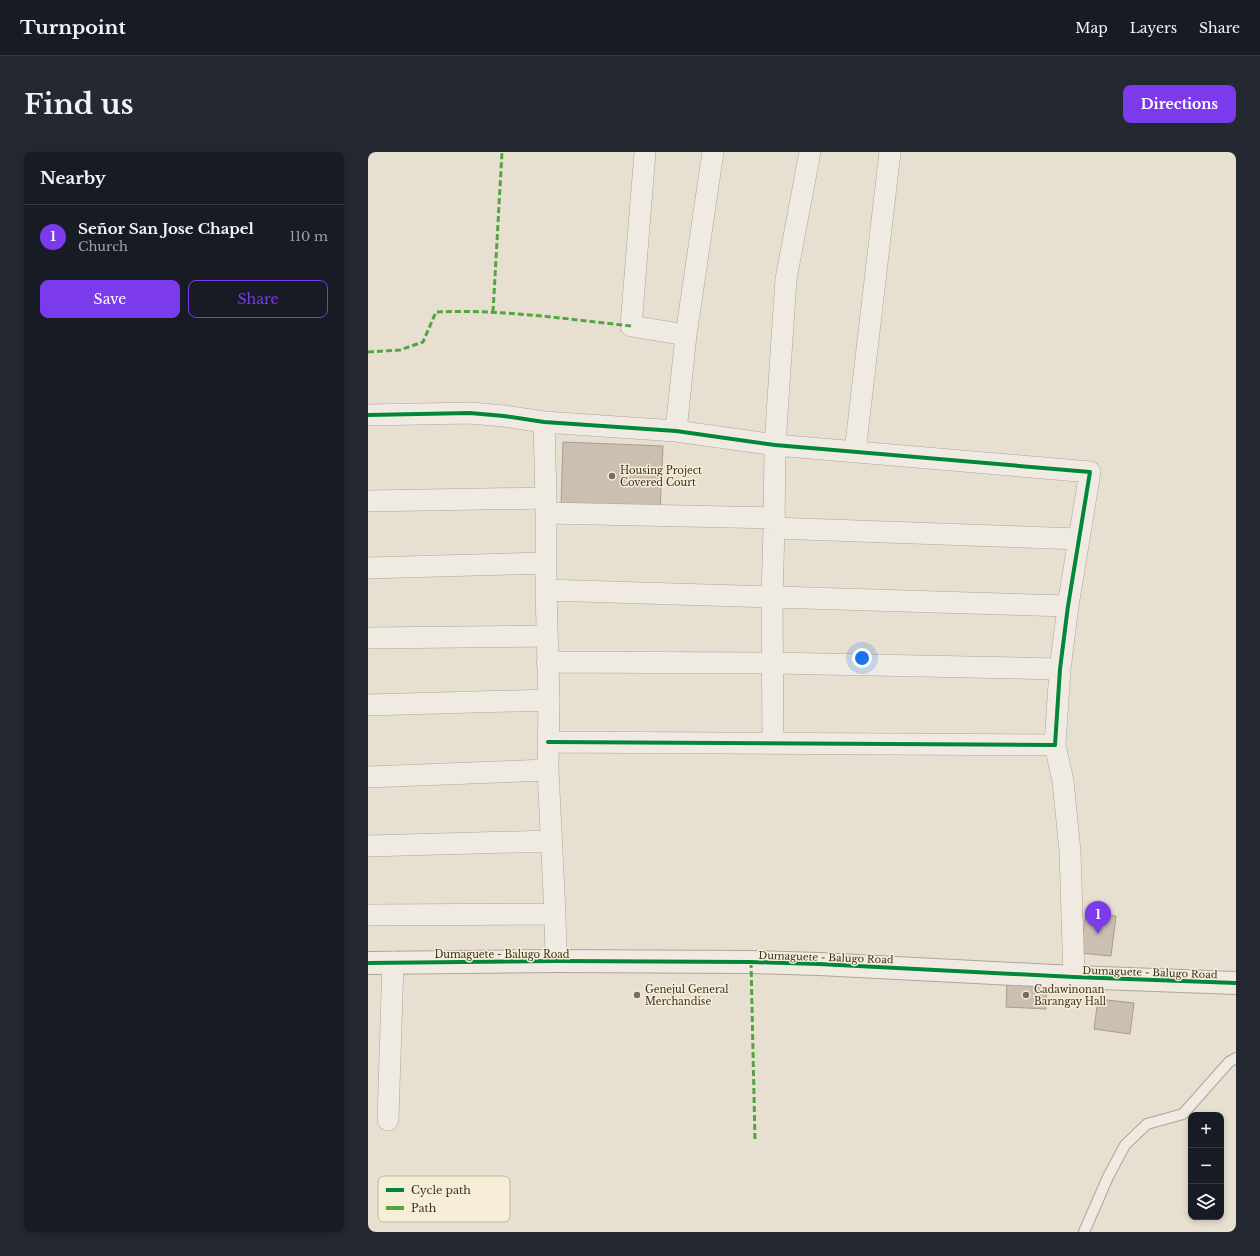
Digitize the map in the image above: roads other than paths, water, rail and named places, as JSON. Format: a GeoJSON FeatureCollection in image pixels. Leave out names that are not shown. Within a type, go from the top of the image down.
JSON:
{"type":"FeatureCollection","features":[{"type":"Feature","properties":{"kind":"street"},"geometry":{"type":"LineString","coordinates":[[645,152],[631,326],[686,335]]}},
{"type":"Feature","properties":{"kind":"street"},"geometry":{"type":"LineString","coordinates":[[676,431],[686,335],[713,152]]}},
{"type":"Feature","properties":{"kind":"street"},"geometry":{"type":"LineString","coordinates":[[773,744],[772,598],[775,445],[786,279],[810,152]]}},
{"type":"Feature","properties":{"kind":"street"},"geometry":{"type":"LineString","coordinates":[[855,452],[890,152]]}},
{"type":"Feature","properties":{"kind":"street"},"geometry":{"type":"LineString","coordinates":[[368,414],[470,413],[544,422],[676,431],[775,445],[1090,472],[1068,606],[1060,669],[1055,745],[1063,781],[1070,851],[1074,976]]}},
{"type":"Feature","properties":{"kind":"street"},"geometry":{"type":"LineString","coordinates":[[544,422],[547,506],[546,590],[549,700],[548,770],[556,961]]}},
{"type":"Feature","properties":{"kind":"street"},"geometry":{"type":"LineString","coordinates":[[368,500],[547,506],[774,523],[1079,539]]}},
{"type":"Feature","properties":{"kind":"street"},"geometry":{"type":"LineString","coordinates":[[368,568],[546,563]]}},
{"type":"Feature","properties":{"kind":"street"},"geometry":{"type":"LineString","coordinates":[[546,590],[1068,606]]}},
{"type":"Feature","properties":{"kind":"street"},"geometry":{"type":"LineString","coordinates":[[368,638],[547,636]]}},
{"type":"Feature","properties":{"kind":"street"},"geometry":{"type":"LineString","coordinates":[[547,662],[773,663],[1060,669]]}},
{"type":"Feature","properties":{"kind":"street"},"geometry":{"type":"LineString","coordinates":[[368,705],[549,700]]}},
{"type":"Feature","properties":{"kind":"street"},"geometry":{"type":"LineString","coordinates":[[548,742],[1055,745]]}},
{"type":"Feature","properties":{"kind":"street"},"geometry":{"type":"LineString","coordinates":[[368,777],[548,770]]}},
{"type":"Feature","properties":{"kind":"street"},"geometry":{"type":"LineString","coordinates":[[368,846],[551,841]]}},
{"type":"Feature","properties":{"kind":"street"},"geometry":{"type":"LineString","coordinates":[[368,915],[555,914]]}},
{"type":"Feature","properties":{"kind":"street","name":"Dumaguete - Balugo Road"},"geometry":{"type":"LineString","coordinates":[[368,963],[556,961],[819,964],[1236,983]]}},
{"type":"Feature","properties":{"kind":"street"},"geometry":{"type":"LineString","coordinates":[[388,1120],[393,962]]}},
{"type":"Feature","properties":{"kind":"lane"},"geometry":{"type":"LineString","coordinates":[[1084,1232],[1108,1177],[1126,1144],[1147,1124],[1183,1114],[1229,1062],[1236,1058]]}},
{"type":"Feature","properties":{"kind":"place","name":"Housing Project Covered Court"},"geometry":{"type":"Point","coordinates":[612,476]}},
{"type":"Feature","properties":{"kind":"place","name":"Señor San Jose Chapel"},"geometry":{"type":"Point","coordinates":[1098,934]}},
{"type":"Feature","properties":{"kind":"place","name":"Genejul General Merchandise"},"geometry":{"type":"Point","coordinates":[637,995]}},
{"type":"Feature","properties":{"kind":"place","name":"Cadawinonan Barangay Hall"},"geometry":{"type":"Point","coordinates":[1026,995]}}]}
